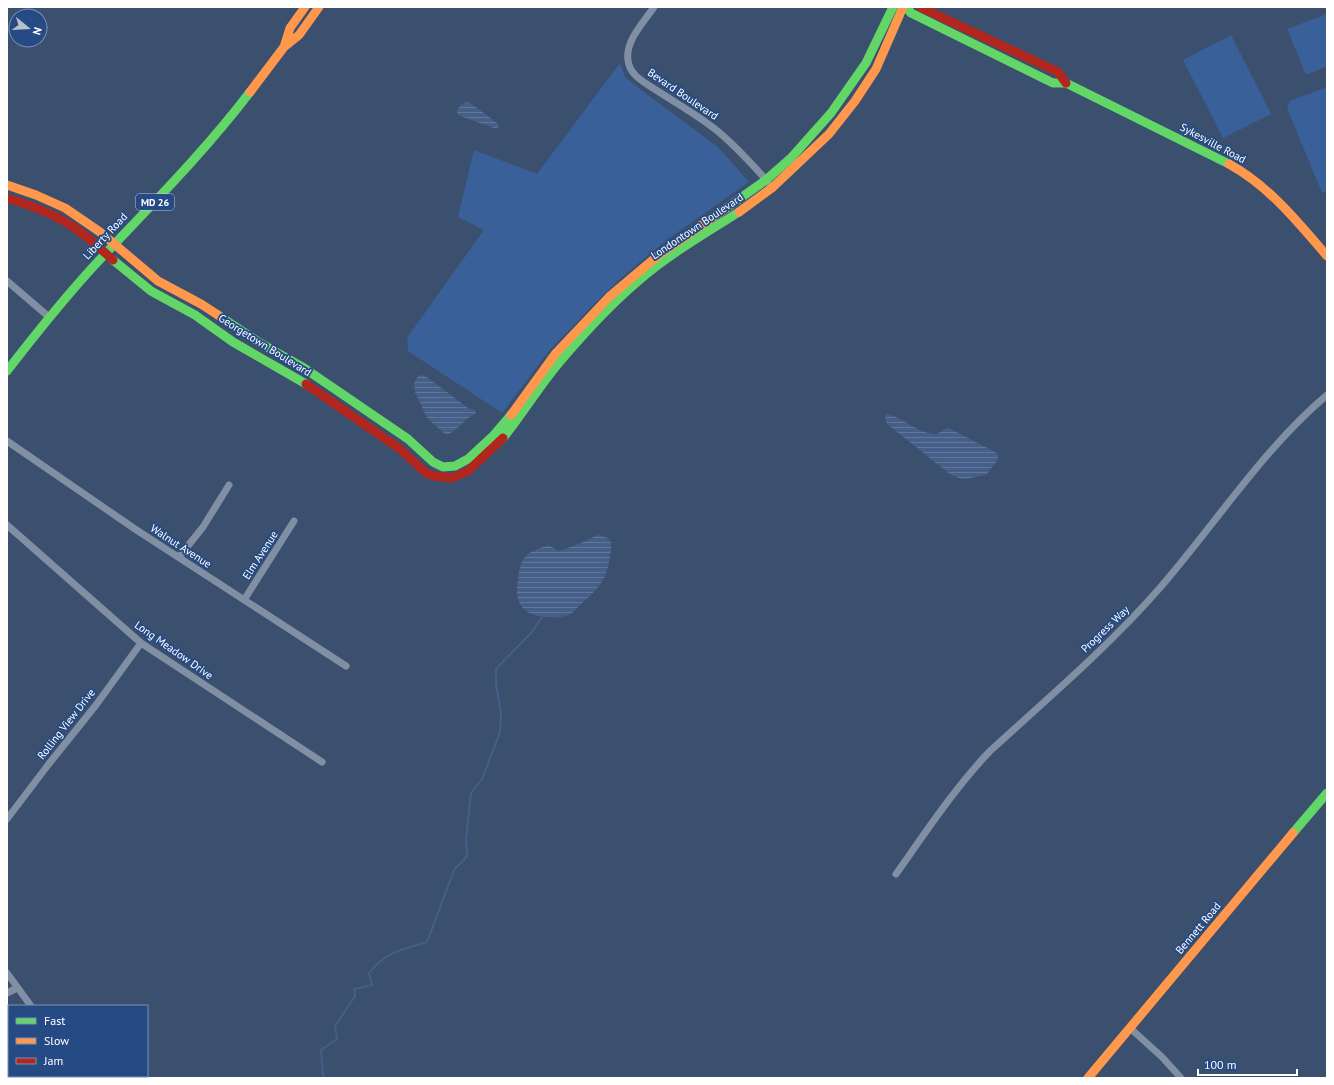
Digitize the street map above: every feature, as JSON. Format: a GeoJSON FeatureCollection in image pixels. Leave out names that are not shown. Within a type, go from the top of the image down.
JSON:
{"type":"FeatureCollection","features":[{"type":"Feature","properties":{"kind":"street","name":"Liberty Road"},"geometry":{"type":"LineString","coordinates":[[284,46],[290,28],[305,7]]}},
{"type":"Feature","properties":{"kind":"street","name":"Liberty Road"},"geometry":{"type":"LineString","coordinates":[[7,370],[48,317],[105,253],[189,166],[249,94],[284,46],[299,34],[319,7]]}},
{"type":"Feature","properties":{"kind":"street","name":"Bevard Boulevard"},"geometry":{"type":"LineString","coordinates":[[654,7],[629,46],[629,66],[633,72],[646,83],[721,134],[773,188]]}},
{"type":"Feature","properties":{"kind":"street","name":"Londontown Boulevard"},"geometry":{"type":"LineString","coordinates":[[484,450],[556,353],[589,317],[610,297],[661,253],[766,180],[791,158],[845,95],[866,63],[893,7]]}},
{"type":"Feature","properties":{"kind":"street","name":"Londontown Boulevard"},"geometry":{"type":"LineString","coordinates":[[484,450],[514,424],[546,379],[575,344],[615,302],[638,281],[689,243],[747,208],[773,188],[829,134],[855,101],[876,69],[903,7]]}},
{"type":"Feature","properties":{"kind":"street","name":"Sykesville Road"},"geometry":{"type":"LineString","coordinates":[[906,7],[911,13],[1053,83],[1066,83],[1212,155],[1248,176],[1284,207],[1327,256]]}},
{"type":"Feature","properties":{"kind":"street","name":"Sykesville Road"},"geometry":{"type":"LineString","coordinates":[[920,7],[1058,72],[1066,83]]}},
{"type":"Feature","properties":{"kind":"street","name":"Georgetown Boulevard"},"geometry":{"type":"LineString","coordinates":[[7,185],[36,195],[66,208],[114,244],[158,281],[201,304],[260,343],[304,368],[398,432],[438,465],[450,467],[461,464],[484,450]]}},
{"type":"Feature","properties":{"kind":"street","name":"Georgetown Boulevard"},"geometry":{"type":"LineString","coordinates":[[7,198],[32,206],[73,227],[151,291],[195,315],[233,342],[298,380],[400,449],[426,473],[443,478],[456,476],[468,471],[484,450]]}},
{"type":"Feature","properties":{"kind":"street"},"geometry":{"type":"LineString","coordinates":[[7,281],[48,317]]}},
{"type":"Feature","properties":{"kind":"street","name":"Progress Way"},"geometry":{"type":"LineString","coordinates":[[896,874],[945,804],[977,765],[990,751],[1102,648],[1138,612],[1200,540],[1260,464],[1327,395]]}},
{"type":"Feature","properties":{"kind":"street","name":"Walnut Avenue"},"geometry":{"type":"LineString","coordinates":[[7,441],[179,557],[346,666]]}},
{"type":"Feature","properties":{"kind":"street"},"geometry":{"type":"LineString","coordinates":[[179,557],[203,527],[228,485]]}},
{"type":"Feature","properties":{"kind":"street","name":"Elm Avenue"},"geometry":{"type":"LineString","coordinates":[[244,600],[294,522]]}},
{"type":"Feature","properties":{"kind":"street","name":"Long Meadow Drive"},"geometry":{"type":"LineString","coordinates":[[7,525],[141,643],[322,762]]}},
{"type":"Feature","properties":{"kind":"street","name":"Rolling View Drive"},"geometry":{"type":"LineString","coordinates":[[7,819],[96,705],[141,643]]}},
{"type":"Feature","properties":{"kind":"street","name":"Bennett Road"},"geometry":{"type":"LineString","coordinates":[[1088,1078],[1327,793]]}},
{"type":"Feature","properties":{"kind":"street"},"geometry":{"type":"LineString","coordinates":[[7,973],[30,1005]]}},
{"type":"Feature","properties":{"kind":"street"},"geometry":{"type":"LineString","coordinates":[[7,993],[17,988]]}},
{"type":"Feature","properties":{"kind":"street"},"geometry":{"type":"LineString","coordinates":[[1130,1028],[1181,1078]]}},
{"type":"Feature","properties":{"kind":"shaded area"},"geometry":{"type":"Polygon","coordinates":[[[1327,14],[1327,66],[1306,75],[1287,29],[1327,14]]]}},
{"type":"Feature","properties":{"kind":"shaded area"},"geometry":{"type":"Polygon","coordinates":[[[1231,35],[1271,114],[1223,138],[1183,60],[1231,35]]]}},
{"type":"Feature","properties":{"kind":"shaded area"},"geometry":{"type":"Polygon","coordinates":[[[620,63],[625,77],[718,147],[749,182],[668,239],[622,277],[549,351],[502,413],[408,351],[407,338],[484,230],[458,217],[474,150],[537,174],[620,63]]]}},
{"type":"Feature","properties":{"kind":"shaded area"},"geometry":{"type":"Polygon","coordinates":[[[1327,87],[1327,191],[1322,193],[1287,108],[1290,101],[1327,87]]]}},
{"type":"Feature","properties":{"kind":"shaded area"},"geometry":{"type":"Polygon","coordinates":[[[467,102],[472,104],[497,123],[499,125],[497,129],[457,114],[460,106],[467,102]]]}},
{"type":"Feature","properties":{"kind":"shaded area"},"geometry":{"type":"Polygon","coordinates":[[[422,375],[427,377],[468,408],[475,410],[476,414],[453,432],[446,435],[427,418],[415,392],[414,383],[418,376],[422,375]]]}},
{"type":"Feature","properties":{"kind":"shaded area"},"geometry":{"type":"Polygon","coordinates":[[[888,414],[928,433],[936,434],[949,428],[995,452],[999,455],[997,461],[986,475],[966,479],[951,475],[887,424],[885,419],[886,415],[888,414]]]}},
{"type":"Feature","properties":{"kind":"shaded area"},"geometry":{"type":"Polygon","coordinates":[[[598,535],[608,538],[611,543],[611,550],[605,576],[594,592],[573,612],[566,616],[538,616],[526,611],[519,601],[517,587],[520,567],[526,556],[547,545],[559,551],[598,535]]]}},
{"type":"Feature","properties":{"kind":"waterway"},"geometry":{"type":"LineString","coordinates":[[325,1078],[323,1075],[321,1050],[337,1039],[335,1026],[355,996],[354,989],[372,985],[369,973],[375,966],[388,956],[395,952],[427,942],[454,870],[467,856],[466,840],[471,793],[482,779],[500,732],[501,713],[496,684],[496,669],[531,633],[542,617]]}},
{"type":"Feature","properties":{"kind":"traffic: fast"},"geometry":{"type":"LineString","coordinates":[[728,207],[766,180],[791,158],[831,113],[866,63],[893,7]]}},
{"type":"Feature","properties":{"kind":"traffic: fast"},"geometry":{"type":"LineString","coordinates":[[906,7],[911,13],[1053,83],[1066,83],[1229,164]]}},
{"type":"Feature","properties":{"kind":"traffic: fast"},"geometry":{"type":"LineString","coordinates":[[7,371],[81,280],[213,138],[250,92]]}},
{"type":"Feature","properties":{"kind":"traffic: fast"},"geometry":{"type":"LineString","coordinates":[[503,438],[555,368],[589,328],[617,300],[661,263],[686,245],[739,212]]}},
{"type":"Feature","properties":{"kind":"traffic: fast"},"geometry":{"type":"LineString","coordinates":[[113,260],[151,291],[195,315],[233,342],[306,384]]}},
{"type":"Feature","properties":{"kind":"traffic: fast"},"geometry":{"type":"LineString","coordinates":[[218,315],[260,343],[304,368],[408,439],[433,462],[443,467],[455,466],[468,459],[494,435],[511,415]]}},
{"type":"Feature","properties":{"kind":"traffic: fast"},"geometry":{"type":"LineString","coordinates":[[1293,833],[1327,793]]}},
{"type":"Feature","properties":{"kind":"traffic: slow"},"geometry":{"type":"LineString","coordinates":[[284,47],[290,28],[305,7]]}},
{"type":"Feature","properties":{"kind":"traffic: slow"},"geometry":{"type":"LineString","coordinates":[[250,92],[284,47],[299,35],[319,7]]}},
{"type":"Feature","properties":{"kind":"traffic: slow"},"geometry":{"type":"LineString","coordinates":[[739,212],[773,187],[829,134],[855,101],[876,69],[903,7]]}},
{"type":"Feature","properties":{"kind":"traffic: slow"},"geometry":{"type":"LineString","coordinates":[[1229,164],[1244,173],[1270,194],[1294,218],[1327,256]]}},
{"type":"Feature","properties":{"kind":"traffic: slow"},"geometry":{"type":"LineString","coordinates":[[7,185],[36,195],[65,208],[100,232],[158,281],[218,315]]}},
{"type":"Feature","properties":{"kind":"traffic: slow"},"geometry":{"type":"LineString","coordinates":[[511,415],[556,353],[609,297],[661,253],[728,207]]}},
{"type":"Feature","properties":{"kind":"traffic: slow"},"geometry":{"type":"LineString","coordinates":[[1088,1078],[1293,833]]}},
{"type":"Feature","properties":{"kind":"traffic: jam"},"geometry":{"type":"LineString","coordinates":[[920,7],[1058,72],[1066,83]]}},
{"type":"Feature","properties":{"kind":"traffic: jam"},"geometry":{"type":"LineString","coordinates":[[7,198],[41,210],[64,221],[88,238],[113,260]]}},
{"type":"Feature","properties":{"kind":"traffic: jam"},"geometry":{"type":"LineString","coordinates":[[306,384],[400,449],[426,473],[434,476],[452,478],[468,471],[503,438]]}}]}
